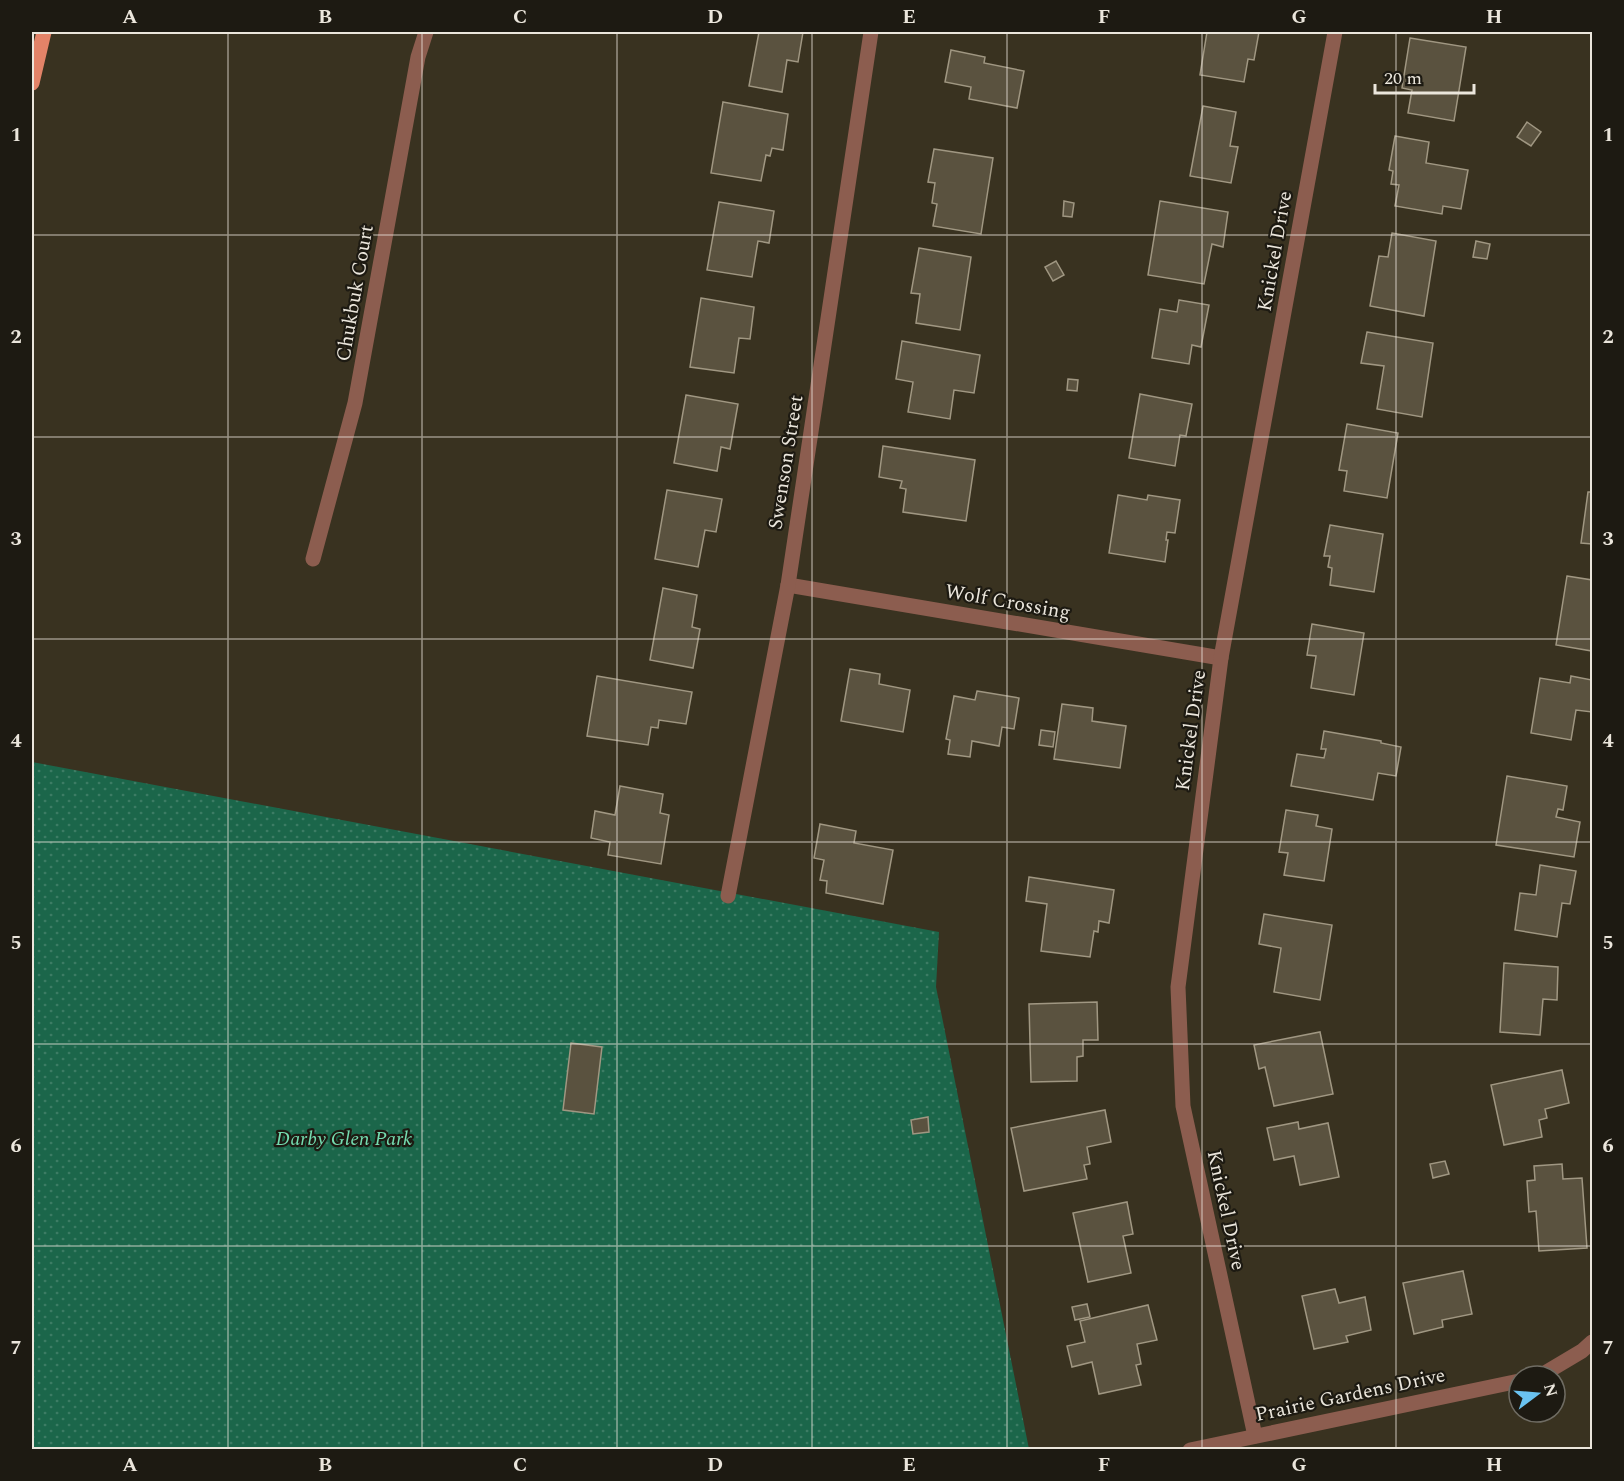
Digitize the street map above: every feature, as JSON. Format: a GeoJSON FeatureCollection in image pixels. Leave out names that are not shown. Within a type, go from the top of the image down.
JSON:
{"type":"FeatureCollection","features":[{"type":"Feature","properties":{"kind":"main road"},"geometry":{"type":"LineString","coordinates":[[32,83],[44,32]]}},
{"type":"Feature","properties":{"kind":"street","name":"Chukbuk Court"},"geometry":{"type":"LineString","coordinates":[[313,559],[355,403],[418,57],[426,32]]}},
{"type":"Feature","properties":{"kind":"street","name":"Swenson Street"},"geometry":{"type":"LineString","coordinates":[[728,896],[788,585],[871,32]]}},
{"type":"Feature","properties":{"kind":"street","name":"Knickel Drive"},"geometry":{"type":"LineString","coordinates":[[1255,1436],[1183,1106],[1178,987],[1221,658],[1335,32]]}},
{"type":"Feature","properties":{"kind":"street","name":"Wolf Crossing"},"geometry":{"type":"LineString","coordinates":[[788,585],[1221,658]]}},
{"type":"Feature","properties":{"kind":"street"},"geometry":{"type":"LineString","coordinates":[[1560,1364],[1593,1342]]}},
{"type":"Feature","properties":{"kind":"street","name":"Prairie Gardens Drive"},"geometry":{"type":"LineString","coordinates":[[1190,1449],[1507,1384]]}},
{"type":"Feature","properties":{"kind":"green space","name":"Darby Glen Park"},"geometry":{"type":"Polygon","coordinates":[[[32,762],[939,932],[936,987],[1029,1449],[32,1449],[32,762]]]}},
{"type":"Feature","properties":{"kind":"building"},"geometry":{"type":"Polygon","coordinates":[[[759,32],[803,32],[798,62],[787,60],[782,92],[749,86],[759,32]]]}},
{"type":"Feature","properties":{"kind":"building"},"geometry":{"type":"Polygon","coordinates":[[[1207,32],[1259,32],[1254,60],[1248,59],[1244,82],[1200,75],[1207,32]]]}},
{"type":"Feature","properties":{"kind":"building"},"geometry":{"type":"Polygon","coordinates":[[[1410,38],[1466,47],[1454,121],[1408,113],[1412,90],[1402,88],[1410,38]]]}},
{"type":"Feature","properties":{"kind":"building"},"geometry":{"type":"Polygon","coordinates":[[[951,50],[985,57],[984,63],[1024,71],[1017,108],[969,99],[971,87],[945,82],[951,50]]]}},
{"type":"Feature","properties":{"kind":"building"},"geometry":{"type":"Polygon","coordinates":[[[723,102],[788,114],[783,150],[772,148],[770,156],[766,155],[761,181],[711,173],[723,102]]]}},
{"type":"Feature","properties":{"kind":"building"},"geometry":{"type":"Polygon","coordinates":[[[1203,106],[1236,112],[1230,146],[1238,147],[1231,183],[1190,176],[1203,106]]]}},
{"type":"Feature","properties":{"kind":"building"},"geometry":{"type":"Polygon","coordinates":[[[1527,122],[1541,132],[1531,146],[1517,137],[1527,122]]]}},
{"type":"Feature","properties":{"kind":"building"},"geometry":{"type":"Polygon","coordinates":[[[1395,136],[1429,142],[1426,163],[1468,170],[1461,209],[1443,206],[1442,214],[1395,206],[1399,185],[1391,184],[1393,171],[1389,170],[1395,136]]]}},
{"type":"Feature","properties":{"kind":"building"},"geometry":{"type":"Polygon","coordinates":[[[934,149],[993,158],[981,234],[933,226],[937,204],[932,203],[935,183],[928,182],[934,149]]]}},
{"type":"Feature","properties":{"kind":"building"},"geometry":{"type":"Polygon","coordinates":[[[1064,201],[1074,203],[1072,217],[1063,216],[1064,201]]]}},
{"type":"Feature","properties":{"kind":"building"},"geometry":{"type":"Polygon","coordinates":[[[1160,201],[1228,212],[1223,247],[1212,244],[1204,284],[1148,275],[1160,201]]]}},
{"type":"Feature","properties":{"kind":"building"},"geometry":{"type":"Polygon","coordinates":[[[719,202],[774,211],[769,243],[758,241],[752,277],[707,270],[719,202]]]}},
{"type":"Feature","properties":{"kind":"building"},"geometry":{"type":"Polygon","coordinates":[[[1392,233],[1436,241],[1424,316],[1370,306],[1379,256],[1388,257],[1392,233]]]}},
{"type":"Feature","properties":{"kind":"building"},"geometry":{"type":"Polygon","coordinates":[[[1476,241],[1490,244],[1487,259],[1473,257],[1476,241]]]}},
{"type":"Feature","properties":{"kind":"building"},"geometry":{"type":"Polygon","coordinates":[[[919,248],[971,257],[960,330],[916,323],[920,294],[911,293],[919,248]]]}},
{"type":"Feature","properties":{"kind":"building"},"geometry":{"type":"Polygon","coordinates":[[[1056,261],[1064,275],[1053,281],[1045,267],[1056,261]]]}},
{"type":"Feature","properties":{"kind":"building"},"geometry":{"type":"Polygon","coordinates":[[[701,298],[754,307],[750,339],[739,338],[734,373],[690,367],[701,298]]]}},
{"type":"Feature","properties":{"kind":"building"},"geometry":{"type":"Polygon","coordinates":[[[1179,300],[1209,305],[1201,347],[1192,345],[1189,364],[1152,358],[1160,309],[1177,312],[1179,300]]]}},
{"type":"Feature","properties":{"kind":"building"},"geometry":{"type":"Polygon","coordinates":[[[1367,332],[1433,343],[1422,417],[1377,409],[1384,366],[1361,363],[1367,332]]]}},
{"type":"Feature","properties":{"kind":"building"},"geometry":{"type":"Polygon","coordinates":[[[902,341],[980,355],[974,393],[954,390],[950,419],[908,412],[913,382],[896,379],[902,341]]]}},
{"type":"Feature","properties":{"kind":"building"},"geometry":{"type":"Polygon","coordinates":[[[1068,379],[1078,380],[1077,391],[1067,390],[1068,379]]]}},
{"type":"Feature","properties":{"kind":"building"},"geometry":{"type":"Polygon","coordinates":[[[1140,394],[1192,404],[1186,436],[1180,435],[1175,466],[1129,458],[1140,394]]]}},
{"type":"Feature","properties":{"kind":"building"},"geometry":{"type":"Polygon","coordinates":[[[686,395],[738,404],[730,449],[721,447],[717,471],[674,463],[686,395]]]}},
{"type":"Feature","properties":{"kind":"building"},"geometry":{"type":"Polygon","coordinates":[[[1347,424],[1398,433],[1387,498],[1344,491],[1347,471],[1339,470],[1347,424]]]}},
{"type":"Feature","properties":{"kind":"building"},"geometry":{"type":"Polygon","coordinates":[[[883,446],[975,460],[966,521],[903,512],[906,489],[900,488],[902,481],[879,477],[883,446]]]}},
{"type":"Feature","properties":{"kind":"building"},"geometry":{"type":"Polygon","coordinates":[[[667,490],[722,499],[716,532],[705,530],[698,567],[655,559],[667,490]]]}},
{"type":"Feature","properties":{"kind":"building"},"geometry":{"type":"Polygon","coordinates":[[[1588,492],[1592,492],[1592,544],[1581,543],[1588,492]]]}},
{"type":"Feature","properties":{"kind":"building"},"geometry":{"type":"Polygon","coordinates":[[[1118,495],[1147,500],[1148,495],[1180,500],[1175,533],[1167,532],[1165,562],[1109,553],[1118,495]]]}},
{"type":"Feature","properties":{"kind":"building"},"geometry":{"type":"Polygon","coordinates":[[[1330,525],[1383,534],[1374,592],[1330,585],[1332,568],[1328,567],[1330,556],[1324,556],[1330,525]]]}},
{"type":"Feature","properties":{"kind":"building"},"geometry":{"type":"Polygon","coordinates":[[[1567,576],[1592,580],[1592,651],[1556,645],[1567,576]]]}},
{"type":"Feature","properties":{"kind":"building"},"geometry":{"type":"Polygon","coordinates":[[[663,588],[697,595],[692,627],[700,629],[693,668],[650,660],[663,588]]]}},
{"type":"Feature","properties":{"kind":"building"},"geometry":{"type":"Polygon","coordinates":[[[1312,624],[1364,633],[1354,695],[1311,688],[1316,656],[1307,655],[1312,624]]]}},
{"type":"Feature","properties":{"kind":"building"},"geometry":{"type":"Polygon","coordinates":[[[850,669],[880,674],[879,684],[910,690],[903,732],[841,721],[850,669]]]}},
{"type":"Feature","properties":{"kind":"building"},"geometry":{"type":"Polygon","coordinates":[[[597,676],[692,692],[686,724],[659,720],[658,728],[651,727],[648,745],[587,736],[597,676]]]}},
{"type":"Feature","properties":{"kind":"building"},"geometry":{"type":"Polygon","coordinates":[[[1571,676],[1592,680],[1592,712],[1576,710],[1571,740],[1531,733],[1540,678],[1570,683],[1571,676]]]}},
{"type":"Feature","properties":{"kind":"building"},"geometry":{"type":"Polygon","coordinates":[[[977,691],[1019,698],[1014,729],[1002,727],[999,746],[972,741],[970,757],[948,754],[950,740],[946,739],[954,696],[975,700],[977,691]]]}},
{"type":"Feature","properties":{"kind":"building"},"geometry":{"type":"Polygon","coordinates":[[[1062,704],[1093,708],[1092,721],[1126,726],[1120,768],[1054,759],[1062,704]]]}},
{"type":"Feature","properties":{"kind":"building"},"geometry":{"type":"Polygon","coordinates":[[[1041,730],[1055,732],[1053,747],[1039,745],[1041,730]]]}},
{"type":"Feature","properties":{"kind":"building"},"geometry":{"type":"Polygon","coordinates":[[[1324,731],[1381,741],[1381,743],[1401,747],[1396,776],[1378,773],[1373,800],[1291,786],[1297,754],[1324,758],[1326,749],[1321,749],[1324,731]]]}},
{"type":"Feature","properties":{"kind":"building"},"geometry":{"type":"Polygon","coordinates":[[[1507,776],[1567,786],[1563,810],[1558,809],[1556,817],[1580,822],[1574,857],[1496,845],[1507,776]]]}},
{"type":"Feature","properties":{"kind":"building"},"geometry":{"type":"Polygon","coordinates":[[[620,786],[663,794],[660,813],[669,815],[661,864],[608,855],[610,842],[591,838],[595,811],[615,815],[620,786]]]}},
{"type":"Feature","properties":{"kind":"building"},"geometry":{"type":"Polygon","coordinates":[[[1286,810],[1318,815],[1316,826],[1332,829],[1324,881],[1284,875],[1288,853],[1279,852],[1286,810]]]}},
{"type":"Feature","properties":{"kind":"building"},"geometry":{"type":"Polygon","coordinates":[[[820,824],[856,831],[854,843],[893,850],[883,904],[826,893],[827,881],[820,880],[824,860],[814,858],[820,824]]]}},
{"type":"Feature","properties":{"kind":"building"},"geometry":{"type":"Polygon","coordinates":[[[1540,865],[1576,871],[1570,904],[1562,903],[1557,937],[1515,930],[1520,893],[1536,895],[1540,865]]]}},
{"type":"Feature","properties":{"kind":"building"},"geometry":{"type":"Polygon","coordinates":[[[1029,877],[1114,890],[1109,923],[1099,921],[1098,932],[1094,931],[1090,957],[1041,951],[1047,904],[1026,901],[1029,877]]]}},
{"type":"Feature","properties":{"kind":"building"},"geometry":{"type":"Polygon","coordinates":[[[1264,914],[1332,925],[1320,1000],[1274,992],[1281,948],[1259,944],[1264,914]]]}},
{"type":"Feature","properties":{"kind":"building"},"geometry":{"type":"Polygon","coordinates":[[[1504,963],[1558,967],[1557,1000],[1543,999],[1540,1035],[1500,1032],[1504,963]]]}},
{"type":"Feature","properties":{"kind":"building"},"geometry":{"type":"Polygon","coordinates":[[[1097,1002],[1098,1040],[1083,1040],[1083,1056],[1077,1057],[1077,1081],[1031,1082],[1029,1004],[1097,1002]]]}},
{"type":"Feature","properties":{"kind":"building"},"geometry":{"type":"Polygon","coordinates":[[[1320,1032],[1333,1094],[1274,1106],[1265,1067],[1259,1069],[1254,1045],[1320,1032]]]}},
{"type":"Feature","properties":{"kind":"building"},"geometry":{"type":"Polygon","coordinates":[[[571,1043],[602,1047],[594,1114],[563,1110],[571,1043]]]}},
{"type":"Feature","properties":{"kind":"building"},"geometry":{"type":"Polygon","coordinates":[[[1562,1070],[1569,1103],[1545,1109],[1547,1118],[1539,1120],[1542,1137],[1504,1145],[1491,1085],[1562,1070]]]}},
{"type":"Feature","properties":{"kind":"building"},"geometry":{"type":"Polygon","coordinates":[[[1105,1110],[1111,1142],[1087,1147],[1090,1164],[1084,1165],[1087,1179],[1024,1191],[1011,1128],[1105,1110]]]}},
{"type":"Feature","properties":{"kind":"building"},"geometry":{"type":"Polygon","coordinates":[[[928,1117],[929,1132],[913,1134],[911,1120],[928,1117]]]}},
{"type":"Feature","properties":{"kind":"building"},"geometry":{"type":"Polygon","coordinates":[[[1298,1122],[1299,1129],[1328,1123],[1339,1177],[1300,1185],[1294,1156],[1274,1160],[1267,1128],[1298,1122]]]}},
{"type":"Feature","properties":{"kind":"building"},"geometry":{"type":"Polygon","coordinates":[[[1445,1161],[1449,1174],[1433,1178],[1430,1164],[1445,1161]]]}},
{"type":"Feature","properties":{"kind":"building"},"geometry":{"type":"Polygon","coordinates":[[[1562,1164],[1563,1179],[1582,1178],[1587,1248],[1539,1251],[1536,1211],[1529,1212],[1527,1181],[1535,1180],[1534,1166],[1562,1164]]]}},
{"type":"Feature","properties":{"kind":"building"},"geometry":{"type":"Polygon","coordinates":[[[1127,1202],[1133,1234],[1123,1236],[1131,1273],[1088,1282],[1073,1213],[1127,1202]]]}},
{"type":"Feature","properties":{"kind":"building"},"geometry":{"type":"Polygon","coordinates":[[[1463,1271],[1472,1314],[1442,1320],[1443,1327],[1414,1334],[1403,1283],[1463,1271]]]}},
{"type":"Feature","properties":{"kind":"building"},"geometry":{"type":"Polygon","coordinates":[[[1335,1289],[1339,1303],[1365,1297],[1371,1330],[1346,1336],[1348,1342],[1314,1349],[1302,1296],[1335,1289]]]}},
{"type":"Feature","properties":{"kind":"building"},"geometry":{"type":"Polygon","coordinates":[[[1087,1304],[1090,1317],[1075,1320],[1072,1307],[1087,1304]]]}},
{"type":"Feature","properties":{"kind":"building"},"geometry":{"type":"Polygon","coordinates":[[[1148,1305],[1157,1340],[1137,1344],[1141,1364],[1136,1365],[1141,1385],[1099,1394],[1092,1362],[1072,1367],[1067,1346],[1085,1342],[1080,1321],[1148,1305]]]}}]}
